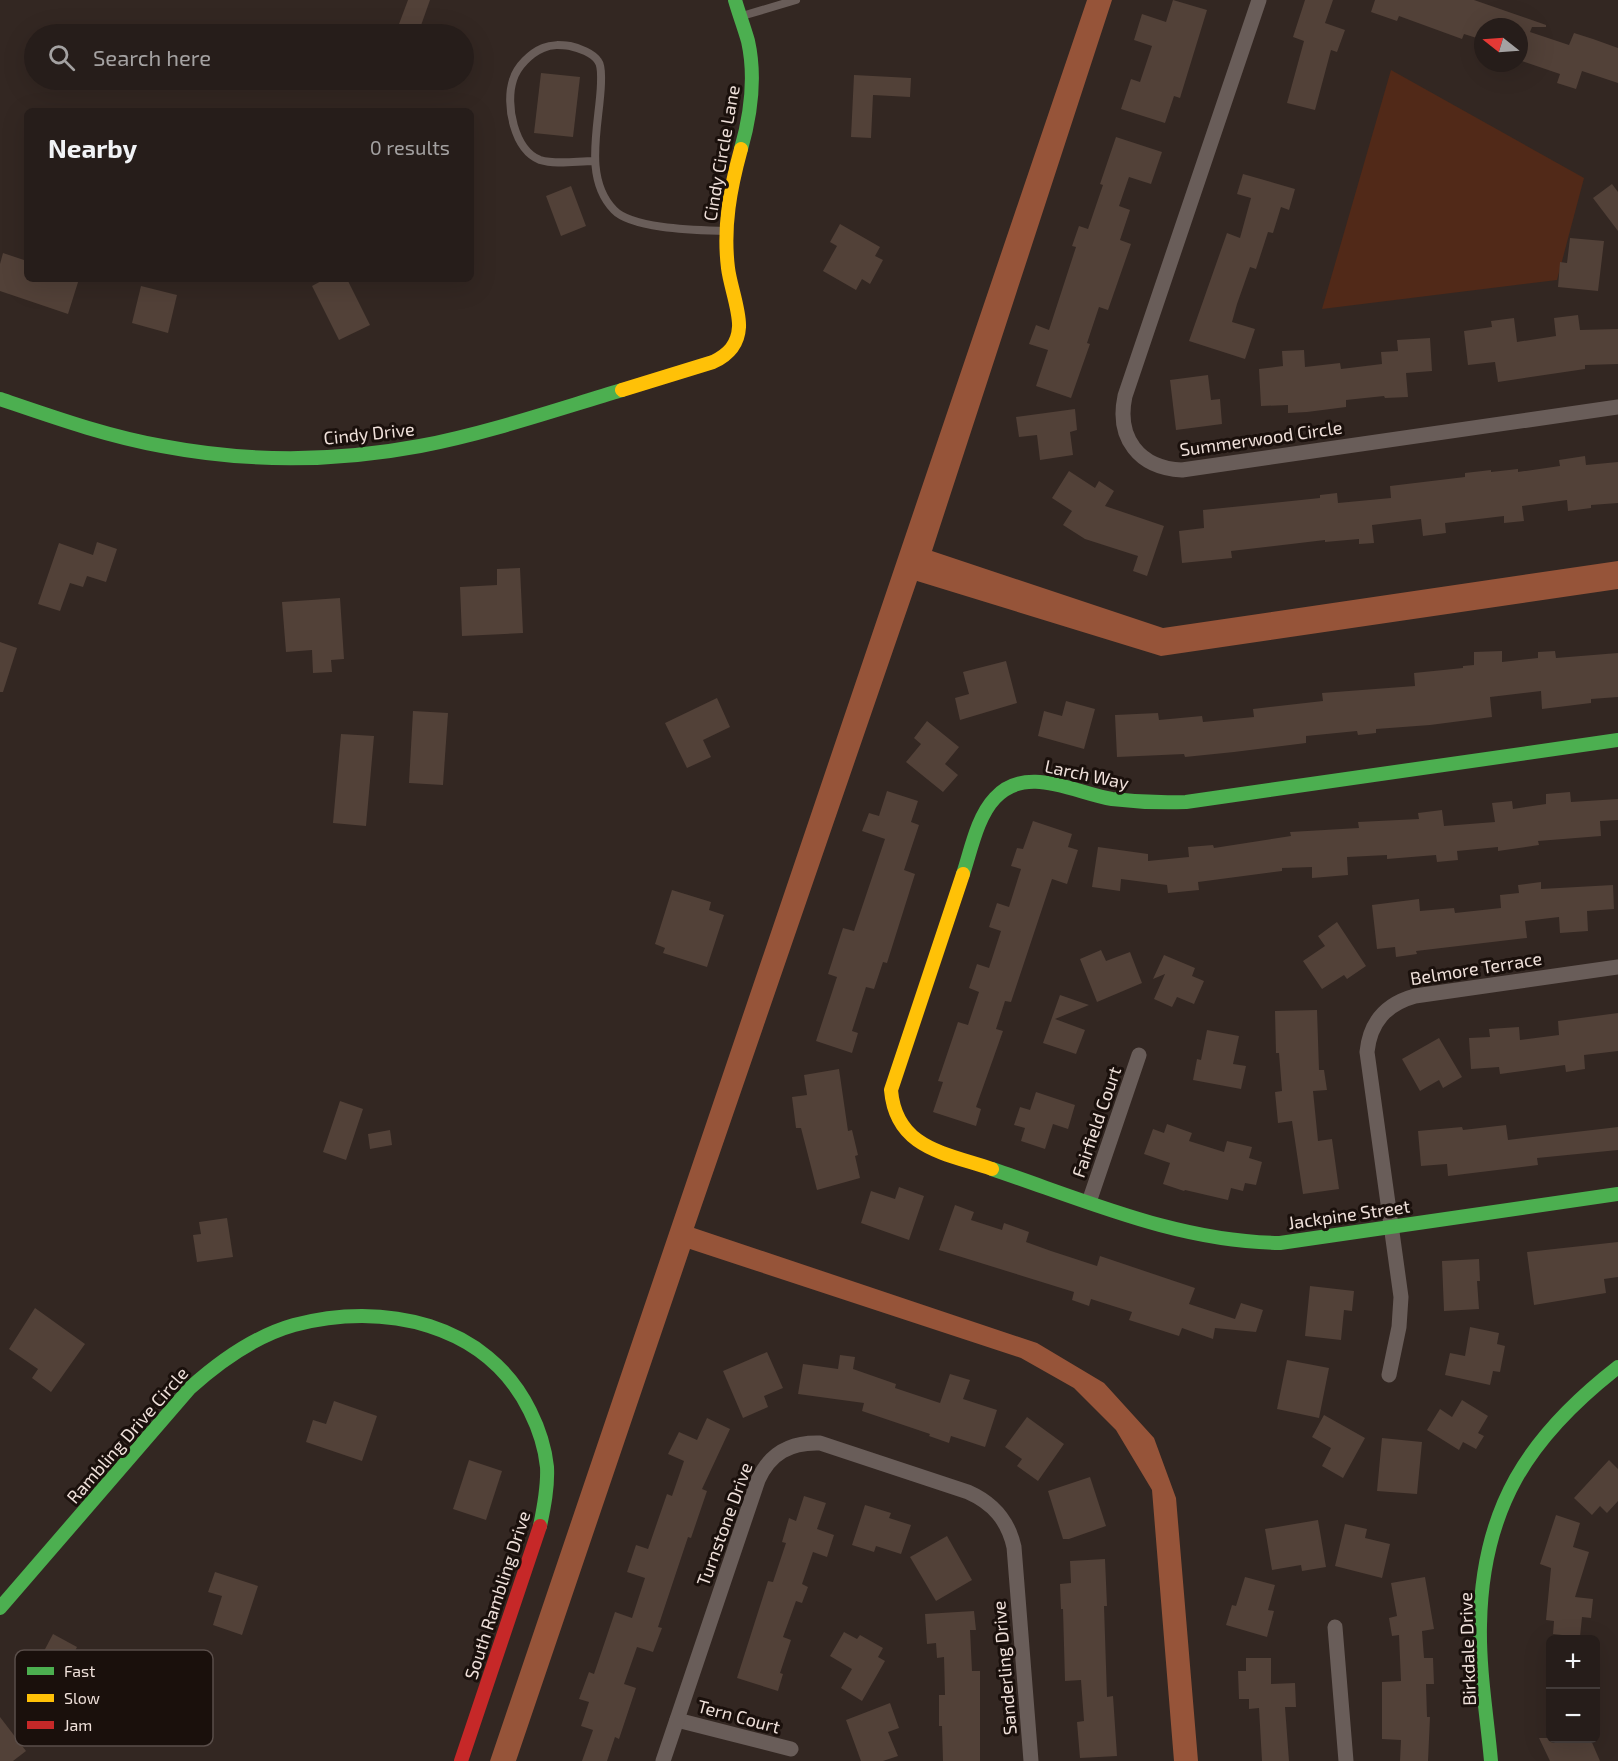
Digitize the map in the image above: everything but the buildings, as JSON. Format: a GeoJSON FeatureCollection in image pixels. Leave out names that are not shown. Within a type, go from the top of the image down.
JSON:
{"type":"FeatureCollection","features":[{"type":"Feature","properties":{"kind":"street","name":"Cindy Circle Lane"},"geometry":{"type":"LineString","coordinates":[[733,348],[739,327],[728,268],[726,231],[731,184],[746,131],[751,102],[752,72],[742,16],[735,0]]}},
{"type":"Feature","properties":{"kind":"street","name":"Summerwood Circle"},"geometry":{"type":"LineString","coordinates":[[1259,0],[1125,396],[1122,422],[1132,446],[1152,464],[1182,470],[1618,407]]}},
{"type":"Feature","properties":{"kind":"street","name":"Cindy Drive"},"geometry":{"type":"LineString","coordinates":[[0,399],[78,426],[131,440],[185,450],[286,458],[348,456],[456,439],[713,362],[724,357],[733,348]]}},
{"type":"Feature","properties":{"kind":"street","name":"Larch Way"},"geometry":{"type":"LineString","coordinates":[[1089,1202],[922,1145],[902,1128],[892,1103],[891,1090],[894,1077],[982,817],[996,795],[1019,782],[1040,780],[1096,796],[1134,802],[1186,802],[1618,740]]}},
{"type":"Feature","properties":{"kind":"street","name":"Belmore Terrace"},"geometry":{"type":"LineString","coordinates":[[1389,1375],[1399,1327],[1401,1297],[1366,1052],[1373,1026],[1380,1015],[1402,1000],[1414,996],[1618,967]]}},
{"type":"Feature","properties":{"kind":"street","name":"Fairfield Court"},"geometry":{"type":"LineString","coordinates":[[1089,1202],[1139,1055]]}},
{"type":"Feature","properties":{"kind":"street","name":"Jackpine Street"},"geometry":{"type":"LineString","coordinates":[[1089,1202],[1191,1236],[1254,1244],[1280,1243],[1618,1194]]}},
{"type":"Feature","properties":{"kind":"street","name":"Rambling Drive Circle"},"geometry":{"type":"LineString","coordinates":[[0,1608],[190,1388],[225,1357],[266,1335],[296,1324],[326,1317],[357,1315],[404,1318],[458,1335],[490,1356],[506,1372],[528,1403]]}},
{"type":"Feature","properties":{"kind":"street","name":"Birkdale Drive"},"geometry":{"type":"LineString","coordinates":[[1491,1761],[1480,1626],[1482,1587],[1492,1535],[1511,1486],[1538,1442],[1564,1411],[1593,1385],[1618,1367]]}},
{"type":"Feature","properties":{"kind":"street","name":"South Rambling Drive"},"geometry":{"type":"LineString","coordinates":[[461,1761],[540,1528],[545,1503],[547,1477],[542,1439],[528,1403]]}},
{"type":"Feature","properties":{"kind":"street","name":"Turnstone Drive"},"geometry":{"type":"LineString","coordinates":[[663,1761],[758,1480],[771,1459],[794,1445],[807,1442],[820,1443],[979,1497],[999,1513],[1006,1523],[1014,1547],[1016,1572]]}},
{"type":"Feature","properties":{"kind":"street","name":"Sanderling Drive"},"geometry":{"type":"LineString","coordinates":[[1016,1572],[1031,1761]]}},
{"type":"Feature","properties":{"kind":"street"},"geometry":{"type":"LineString","coordinates":[[1335,1627],[1346,1761]]}},
{"type":"Feature","properties":{"kind":"street","name":"Tern Court"},"geometry":{"type":"LineString","coordinates":[[676,1720],[791,1749]]}},
{"type":"Feature","properties":{"kind":"lane"},"geometry":{"type":"LineString","coordinates":[[742,16],[796,0]]}},
{"type":"Feature","properties":{"kind":"lane"},"geometry":{"type":"LineString","coordinates":[[594,161],[540,160],[523,148],[518,140],[512,114],[513,78],[531,54],[545,46],[575,47],[589,53],[598,61],[601,88],[594,161],[598,180],[614,210],[624,217],[642,223],[726,231]]}},
{"type":"Feature","properties":{"kind":"shaded area"},"geometry":{"type":"Polygon","coordinates":[[[1087,0],[1112,0],[932,551],[1163,628],[1618,561],[1618,589],[1161,656],[917,581],[694,1228],[1037,1343],[1104,1383],[1154,1438],[1176,1498],[1198,1761],[1174,1761],[1152,1490],[1116,1430],[1074,1388],[1021,1358],[690,1249],[516,1761],[490,1761],[1087,0]]]}},
{"type":"Feature","properties":{"kind":"shaded area"},"geometry":{"type":"Polygon","coordinates":[[[1391,70],[1584,178],[1557,280],[1322,309],[1391,70]]]}},
{"type":"Feature","properties":{"kind":"traffic: fast"},"geometry":{"type":"LineString","coordinates":[[735,0],[748,41],[752,68],[750,109],[741,149]]}},
{"type":"Feature","properties":{"kind":"traffic: fast"},"geometry":{"type":"LineString","coordinates":[[0,399],[80,426],[141,442],[226,455],[291,458],[356,455],[445,441],[622,390]]}},
{"type":"Feature","properties":{"kind":"traffic: fast"},"geometry":{"type":"LineString","coordinates":[[963,874],[975,834],[989,806],[1007,788],[1021,783],[1051,784],[1112,799],[1186,802],[1618,740]]}},
{"type":"Feature","properties":{"kind":"traffic: fast"},"geometry":{"type":"LineString","coordinates":[[992,1169],[1134,1218],[1170,1228],[1206,1236],[1280,1243],[1618,1194]]}},
{"type":"Feature","properties":{"kind":"traffic: fast"},"geometry":{"type":"LineString","coordinates":[[0,1608],[190,1388],[213,1368],[252,1343],[294,1325],[328,1318],[362,1316],[396,1318],[429,1326],[460,1339],[488,1357],[511,1381],[530,1411],[541,1438],[547,1474],[540,1526]]}},
{"type":"Feature","properties":{"kind":"traffic: fast"},"geometry":{"type":"LineString","coordinates":[[1491,1761],[1482,1676],[1480,1625],[1483,1583],[1490,1545],[1501,1510],[1516,1478],[1535,1449],[1586,1393],[1618,1367]]}},
{"type":"Feature","properties":{"kind":"traffic: slow"},"geometry":{"type":"LineString","coordinates":[[622,390],[713,362],[728,353],[737,339],[739,321],[728,268],[726,238],[731,193],[741,149]]}},
{"type":"Feature","properties":{"kind":"traffic: slow"},"geometry":{"type":"LineString","coordinates":[[963,874],[891,1090],[895,1110],[902,1125],[913,1137],[941,1153],[992,1169]]}},
{"type":"Feature","properties":{"kind":"traffic: jam"},"geometry":{"type":"LineString","coordinates":[[461,1761],[540,1526]]}}]}
